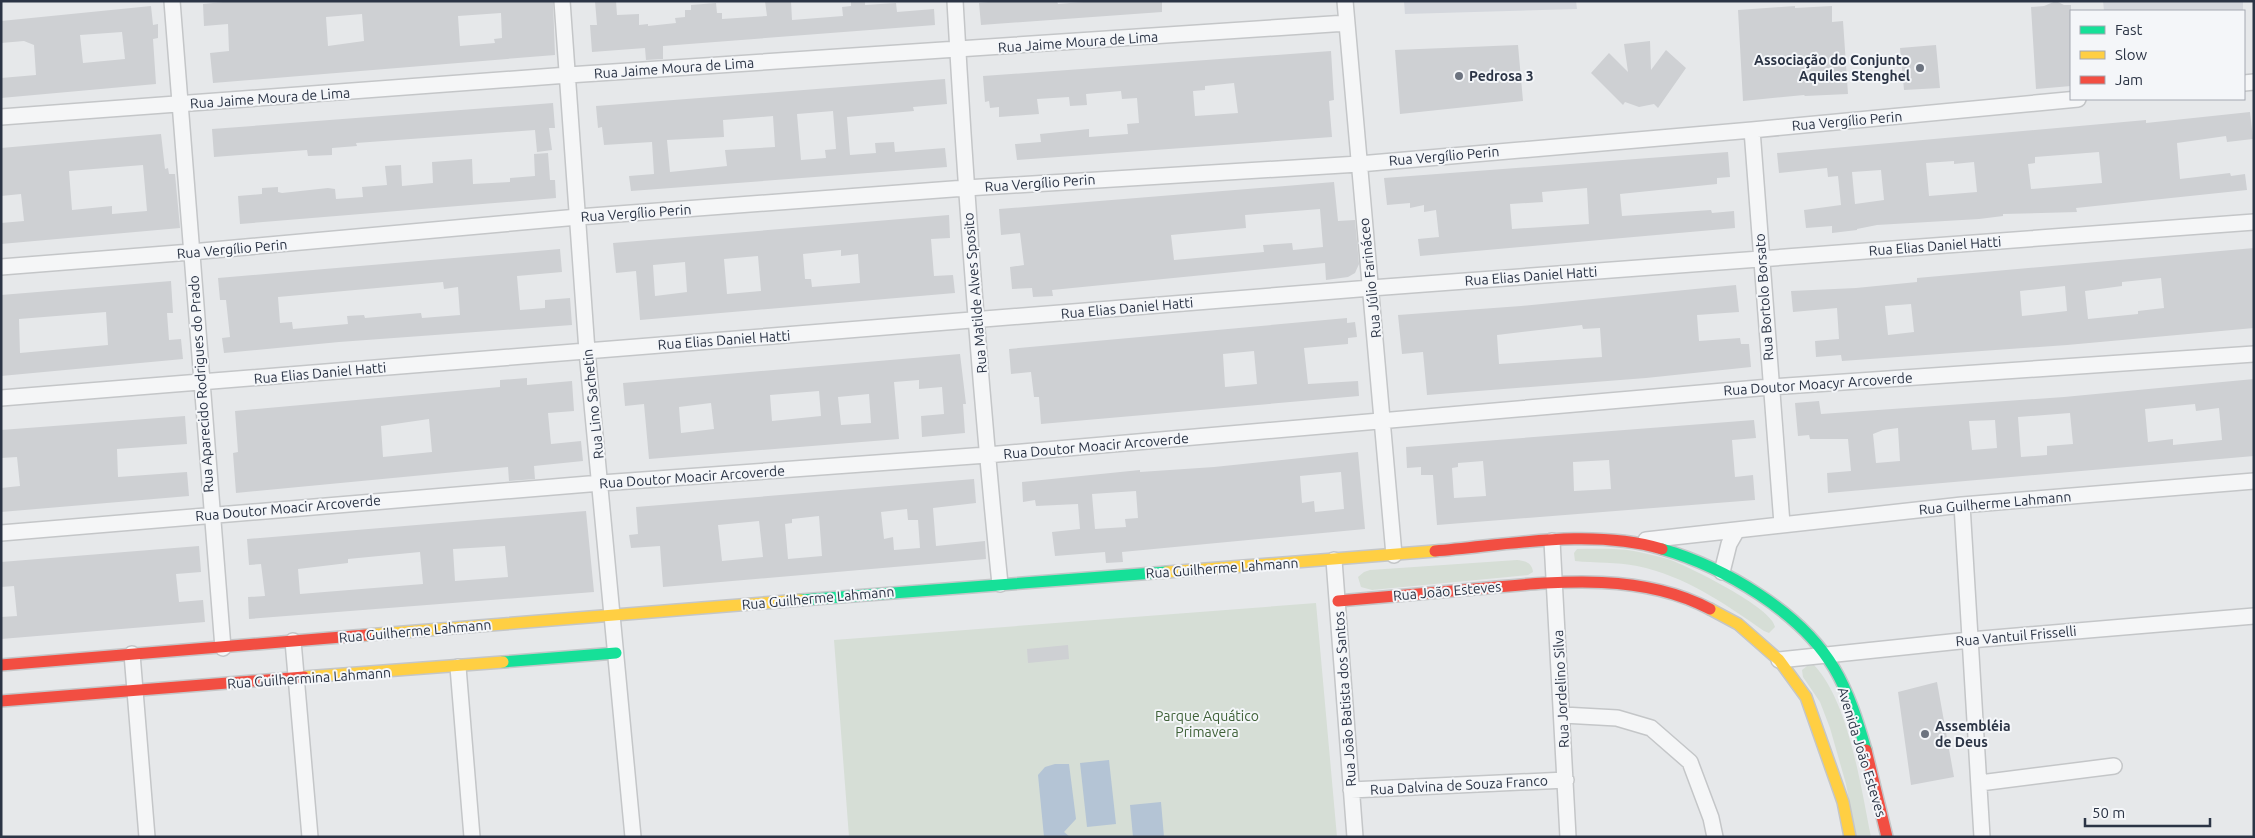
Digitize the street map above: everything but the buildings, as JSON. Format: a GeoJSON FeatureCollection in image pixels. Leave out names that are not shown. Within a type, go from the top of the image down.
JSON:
{"type":"FeatureCollection","features":[{"type":"Feature","properties":{"kind":"street","name":"Rua Aparecido Rodrigues do Prado"},"geometry":{"type":"LineString","coordinates":[[172,1],[222,648]]}},
{"type":"Feature","properties":{"kind":"street","name":"Rua Lino Sachetin"},"geometry":{"type":"LineString","coordinates":[[562,1],[587,351],[601,484],[632,837]]}},
{"type":"Feature","properties":{"kind":"street","name":"Rua Matilde Alves Sposito"},"geometry":{"type":"LineString","coordinates":[[955,1],[966,188],[978,320],[987,455],[1000,584]]}},
{"type":"Feature","properties":{"kind":"street","name":"Rua Júlio Farináceo"},"geometry":{"type":"LineString","coordinates":[[1345,1],[1394,555]]}},
{"type":"Feature","properties":{"kind":"street","name":"Rua Jaime Moura de Lima"},"geometry":{"type":"LineString","coordinates":[[1,117],[1346,23]]}},
{"type":"Feature","properties":{"kind":"street","name":"Rua Vergílio Perin"},"geometry":{"type":"LineString","coordinates":[[1,267],[578,217],[966,188],[1358,164],[1752,130],[2070,100]]}},
{"type":"Feature","properties":{"kind":"street","name":"Rua Bortolo Borsato"},"geometry":{"type":"LineString","coordinates":[[1752,130],[1770,387],[1782,524]]}},
{"type":"Feature","properties":{"kind":"street","name":"Rua Elias Daniel Hatti"},"geometry":{"type":"LineString","coordinates":[[1,398],[1371,288],[2254,222]]}},
{"type":"Feature","properties":{"kind":"street","name":"Rua Doutor Moacyr Arcoverde"},"geometry":{"type":"LineString","coordinates":[[1383,419],[1770,387],[2254,354]]}},
{"type":"Feature","properties":{"kind":"street","name":"Rua Doutor Moacir Arcoverde"},"geometry":{"type":"LineString","coordinates":[[1,534],[211,514],[987,455],[1383,419]]}},
{"type":"Feature","properties":{"kind":"street","name":"Rua Guilherme Lahmann"},"geometry":{"type":"LineString","coordinates":[[1,665],[613,614],[1334,560],[1552,541],[1636,542],[1962,505],[2254,481]]}},
{"type":"Feature","properties":{"kind":"street"},"geometry":{"type":"LineString","coordinates":[[1962,505],[1982,837]]}},
{"type":"Feature","properties":{"kind":"street"},"geometry":{"type":"LineString","coordinates":[[1722,572],[1729,544],[1737,530]]}},
{"type":"Feature","properties":{"kind":"street","name":"Rua Jordelino Silva"},"geometry":{"type":"LineString","coordinates":[[1552,541],[1563,714],[1568,837]]}},
{"type":"Feature","properties":{"kind":"street","name":"Rua Guilherme Lahmann"},"geometry":{"type":"LineString","coordinates":[[1636,542],[1666,549],[1722,572]]}},
{"type":"Feature","properties":{"kind":"street","name":"Rua João Batista dos Santos"},"geometry":{"type":"LineString","coordinates":[[1334,560],[1355,837]]}},
{"type":"Feature","properties":{"kind":"street","name":"Avenida João Esteves"},"geometry":{"type":"LineString","coordinates":[[1722,572],[1744,584],[1779,610],[1825,654],[1847,692],[1880,801],[1887,837]]}},
{"type":"Feature","properties":{"kind":"street"},"geometry":{"type":"LineString","coordinates":[[1555,582],[1637,585],[1693,600],[1738,624],[1779,660],[1806,697],[1843,802],[1850,837]]}},
{"type":"Feature","properties":{"kind":"street","name":"Rua João Esteves"},"geometry":{"type":"LineString","coordinates":[[1338,601],[1555,582]]}},
{"type":"Feature","properties":{"kind":"street","name":"Rua Vantuil Frisselli"},"geometry":{"type":"LineString","coordinates":[[1779,660],[1970,640],[2254,616]]}},
{"type":"Feature","properties":{"kind":"street"},"geometry":{"type":"LineString","coordinates":[[293,641],[310,837]]}},
{"type":"Feature","properties":{"kind":"street","name":"Rua Guilhermina Lahmann"},"geometry":{"type":"LineString","coordinates":[[1,701],[458,667],[616,653]]}},
{"type":"Feature","properties":{"kind":"street"},"geometry":{"type":"LineString","coordinates":[[132,654],[147,837]]}},
{"type":"Feature","properties":{"kind":"street"},"geometry":{"type":"LineString","coordinates":[[458,667],[472,837]]}},
{"type":"Feature","properties":{"kind":"street"},"geometry":{"type":"LineString","coordinates":[[1563,714],[1617,718],[1651,728],[1690,762],[1711,818],[1715,837]]}},
{"type":"Feature","properties":{"kind":"street"},"geometry":{"type":"LineString","coordinates":[[1980,783],[2114,766]]}},
{"type":"Feature","properties":{"kind":"street","name":"Rua Dalvina de Souza Franco"},"geometry":{"type":"LineString","coordinates":[[1351,790],[1566,780]]}},
{"type":"Feature","properties":{"kind":"shaded area"},"geometry":{"type":"Polygon","coordinates":[[[1404,1],[1576,1],[1577,9],[1405,14],[1404,1]]]}},
{"type":"Feature","properties":{"kind":"shaded area"},"geometry":{"type":"Polygon","coordinates":[[[2103,1],[2243,1],[2243,10],[2104,10],[2103,1]]]}},
{"type":"Feature","properties":{"kind":"green space"},"geometry":{"type":"Polygon","coordinates":[[[1577,549],[1627,550],[1668,559],[1693,570],[1746,599],[1771,619],[1775,627],[1769,633],[1764,631],[1704,592],[1671,576],[1637,566],[1575,561],[1574,553],[1577,549]]]}},
{"type":"Feature","properties":{"kind":"green space"},"geometry":{"type":"Polygon","coordinates":[[[1517,560],[1528,563],[1533,572],[1528,575],[1372,590],[1361,587],[1358,577],[1370,570],[1517,560]]]}},
{"type":"Feature","properties":{"kind":"green space","name":"Parque Aquático Primavera"},"geometry":{"type":"Polygon","coordinates":[[[1316,603],[1337,837],[849,837],[834,640],[1316,603]]]}},
{"type":"Feature","properties":{"kind":"green space"},"geometry":{"type":"Polygon","coordinates":[[[1814,665],[1826,681],[1845,723],[1858,771],[1871,837],[1856,837],[1846,784],[1830,728],[1820,702],[1803,677],[1802,670],[1807,666],[1814,665]]]}},
{"type":"Feature","properties":{"kind":"water"},"geometry":{"type":"Polygon","coordinates":[[[1109,760],[1116,824],[1087,827],[1080,763],[1109,760]]]}},
{"type":"Feature","properties":{"kind":"water"},"geometry":{"type":"Polygon","coordinates":[[[1055,764],[1069,764],[1076,819],[1064,832],[1070,837],[1044,837],[1038,775],[1045,767],[1055,764]]]}},
{"type":"Feature","properties":{"kind":"water"},"geometry":{"type":"Polygon","coordinates":[[[1161,802],[1164,837],[1133,837],[1130,805],[1161,802]]]}},
{"type":"Feature","properties":{"kind":"traffic: fast"},"geometry":{"type":"LineString","coordinates":[[1662,549],[1710,567],[1735,580],[1759,594],[1802,628],[1820,648],[1844,687],[1853,708],[1866,750]]}},
{"type":"Feature","properties":{"kind":"traffic: fast"},"geometry":{"type":"LineString","coordinates":[[801,600],[1167,572]]}},
{"type":"Feature","properties":{"kind":"traffic: fast"},"geometry":{"type":"LineString","coordinates":[[503,662],[616,653]]}},
{"type":"Feature","properties":{"kind":"traffic: slow"},"geometry":{"type":"LineString","coordinates":[[1167,572],[1435,551]]}},
{"type":"Feature","properties":{"kind":"traffic: slow"},"geometry":{"type":"LineString","coordinates":[[366,635],[801,600]]}},
{"type":"Feature","properties":{"kind":"traffic: slow"},"geometry":{"type":"LineString","coordinates":[[1710,609],[1738,624],[1779,660],[1806,697],[1843,802],[1850,837]]}},
{"type":"Feature","properties":{"kind":"traffic: slow"},"geometry":{"type":"LineString","coordinates":[[304,677],[503,662]]}},
{"type":"Feature","properties":{"kind":"traffic: jam"},"geometry":{"type":"LineString","coordinates":[[1435,551],[1520,542],[1578,539],[1635,543],[1662,549]]}},
{"type":"Feature","properties":{"kind":"traffic: jam"},"geometry":{"type":"LineString","coordinates":[[1338,601],[1534,584],[1595,582],[1625,584],[1654,589],[1683,597],[1710,609]]}},
{"type":"Feature","properties":{"kind":"traffic: jam"},"geometry":{"type":"LineString","coordinates":[[1,665],[366,635]]}},
{"type":"Feature","properties":{"kind":"traffic: jam"},"geometry":{"type":"LineString","coordinates":[[1,701],[304,677]]}},
{"type":"Feature","properties":{"kind":"traffic: jam"},"geometry":{"type":"LineString","coordinates":[[1866,750],[1887,837]]}},
{"type":"Feature","properties":{"kind":"place","name":"Associação do Conjunto Aquiles Stenghel"},"geometry":{"type":"Point","coordinates":[1920,68]}},
{"type":"Feature","properties":{"kind":"place","name":"Pedrosa 3"},"geometry":{"type":"Point","coordinates":[1459,76]}},
{"type":"Feature","properties":{"kind":"place","name":"Assembléia de Deus"},"geometry":{"type":"Point","coordinates":[1925,734]}}]}
